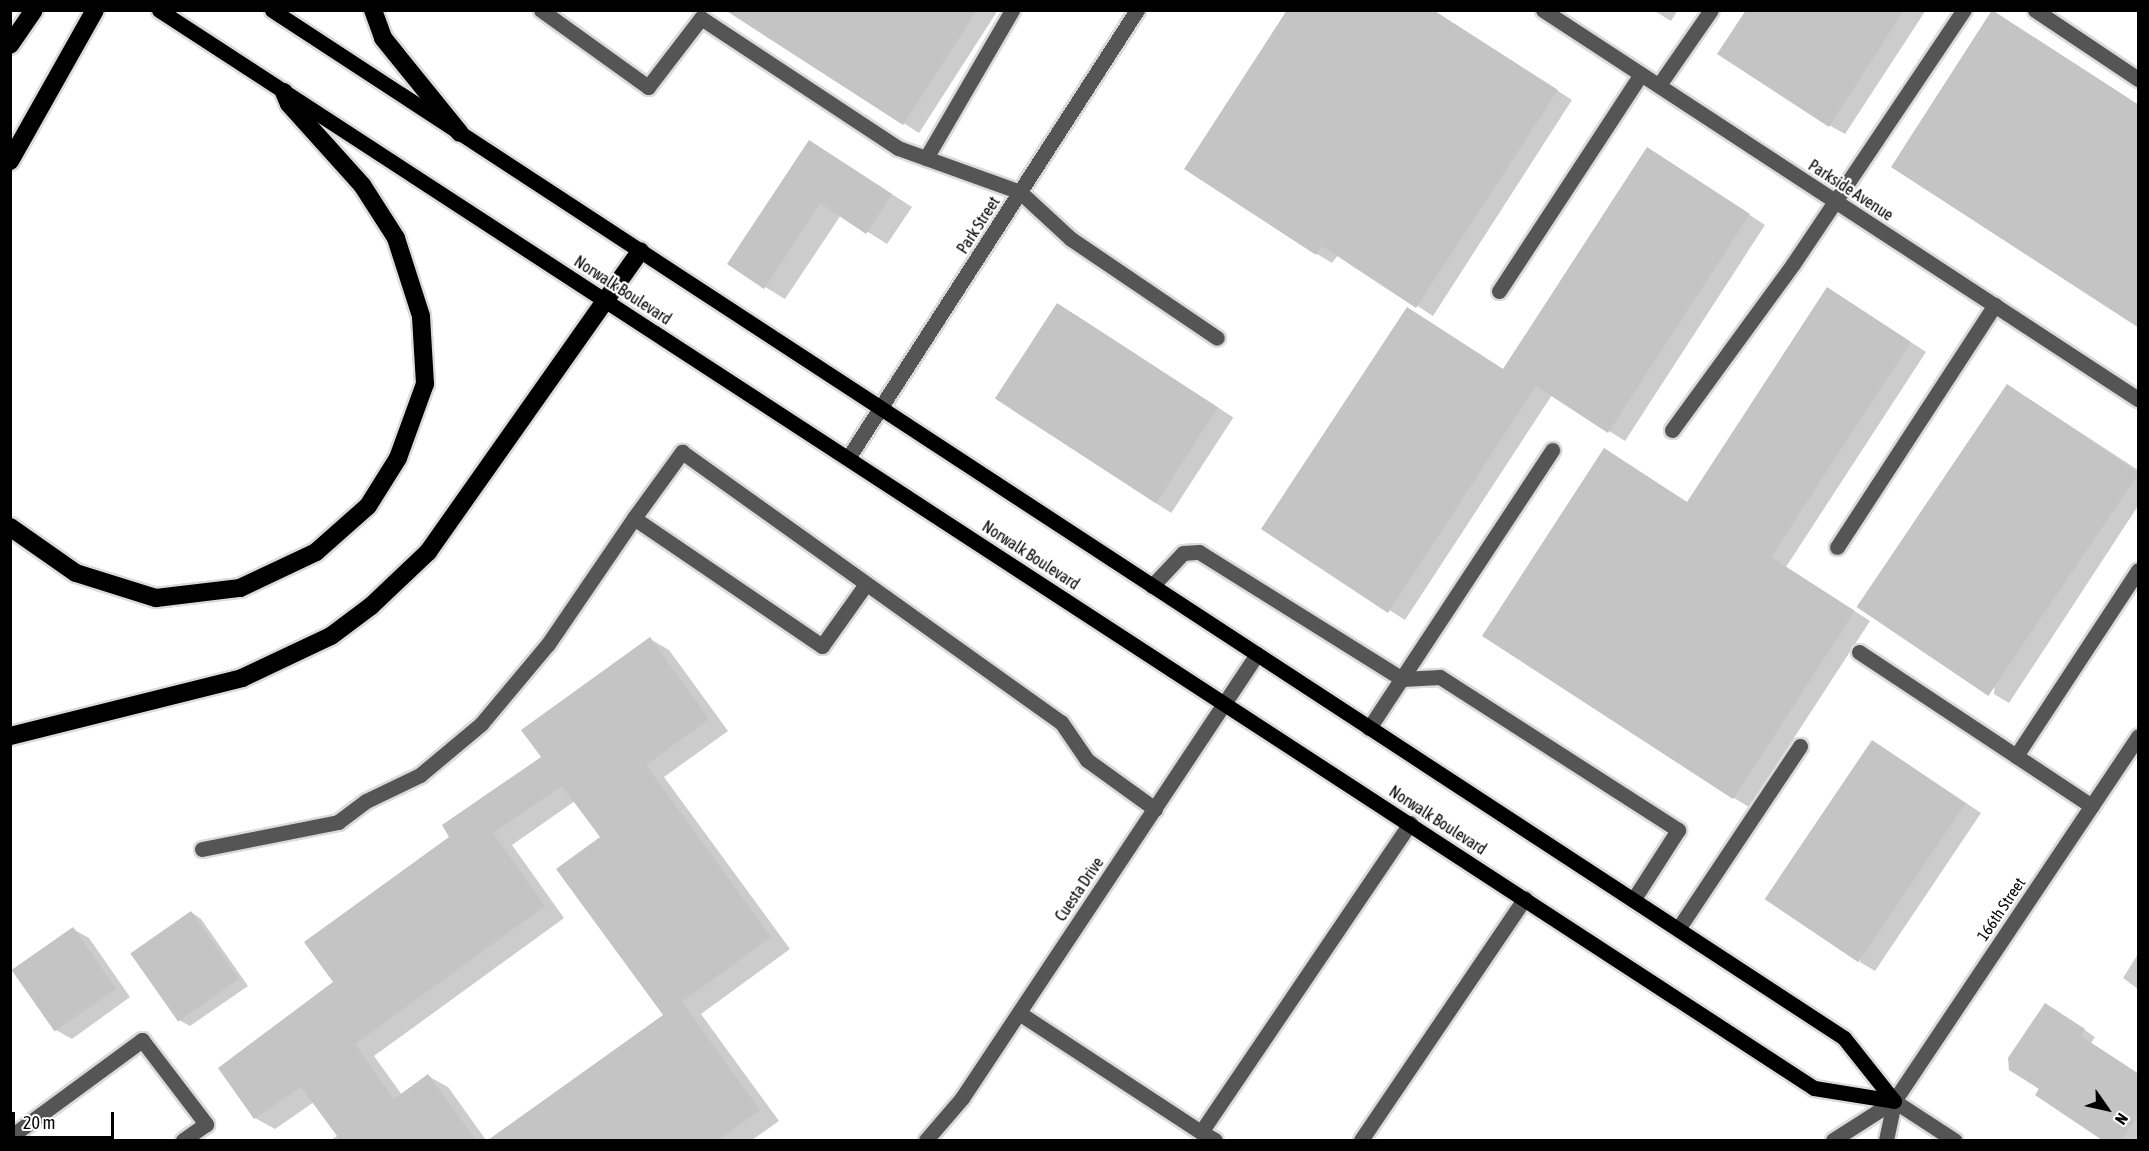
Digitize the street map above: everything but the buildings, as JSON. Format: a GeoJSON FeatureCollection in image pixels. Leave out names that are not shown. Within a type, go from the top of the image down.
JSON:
{"type":"FeatureCollection","features":[{"type":"Feature","properties":{"kind":"highway"},"geometry":{"type":"LineString","coordinates":[[10,45],[34,10]]}},
{"type":"Feature","properties":{"kind":"highway"},"geometry":{"type":"LineString","coordinates":[[10,161],[95,10]]}},
{"type":"Feature","properties":{"kind":"highway"},"geometry":{"type":"LineString","coordinates":[[373,10],[383,38],[460,133]]}},
{"type":"Feature","properties":{"kind":"highway"},"geometry":{"type":"LineString","coordinates":[[10,527],[76,573],[156,598],[240,588],[316,552],[368,506],[392,467],[425,384],[421,316],[396,238],[362,185],[289,104],[284,92]]}},
{"type":"Feature","properties":{"kind":"highway"},"geometry":{"type":"LineString","coordinates":[[10,736],[242,678],[331,636],[371,606],[428,552],[640,251]]}},
{"type":"Feature","properties":{"kind":"main road","name":"Norwalk Boulevard"},"geometry":{"type":"LineString","coordinates":[[159,10],[1814,1088],[1894,1101]]}},
{"type":"Feature","properties":{"kind":"main road","name":"Norwalk Boulevard"},"geometry":{"type":"LineString","coordinates":[[272,10],[1844,1038],[1894,1101]]}},
{"type":"Feature","properties":{"kind":"street"},"geometry":{"type":"LineString","coordinates":[[541,10],[648,87],[701,18],[898,148],[1020,192],[1071,239],[1217,338]]}},
{"type":"Feature","properties":{"kind":"street"},"geometry":{"type":"LineString","coordinates":[[926,158],[1012,10]]}},
{"type":"Feature","properties":{"kind":"street","name":"Park Street"},"geometry":{"type":"LineString","coordinates":[[848,458],[1137,10]]}},
{"type":"Feature","properties":{"kind":"street","name":"Parkside Avenue"},"geometry":{"type":"LineString","coordinates":[[1543,10],[2139,399]]}},
{"type":"Feature","properties":{"kind":"street"},"geometry":{"type":"LineString","coordinates":[[1659,86],[1711,10]]}},
{"type":"Feature","properties":{"kind":"street"},"geometry":{"type":"LineString","coordinates":[[1672,430],[1835,201],[1964,10]]}},
{"type":"Feature","properties":{"kind":"street"},"geometry":{"type":"LineString","coordinates":[[2035,10],[2139,79]]}},
{"type":"Feature","properties":{"kind":"street"},"geometry":{"type":"LineString","coordinates":[[1498,291],[1641,74]]}},
{"type":"Feature","properties":{"kind":"street"},"geometry":{"type":"LineString","coordinates":[[1838,547],[1995,305]]}},
{"type":"Feature","properties":{"kind":"street"},"geometry":{"type":"LineString","coordinates":[[1369,728],[1552,450]]}},
{"type":"Feature","properties":{"kind":"street"},"geometry":{"type":"LineString","coordinates":[[202,849],[338,822],[366,801],[420,775],[481,724],[548,644],[682,452],[1061,722],[1087,760],[1155,809]]}},
{"type":"Feature","properties":{"kind":"street"},"geometry":{"type":"LineString","coordinates":[[634,518],[822,646],[866,584]]}},
{"type":"Feature","properties":{"kind":"street"},"geometry":{"type":"LineString","coordinates":[[1152,585],[1183,553],[1199,552],[1402,679],[1440,677],[1678,830],[1634,900]]}},
{"type":"Feature","properties":{"kind":"street"},"geometry":{"type":"LineString","coordinates":[[2016,756],[2139,570]]}},
{"type":"Feature","properties":{"kind":"street"},"geometry":{"type":"LineString","coordinates":[[1859,652],[2092,806]]}},
{"type":"Feature","properties":{"kind":"street","name":"Cuesta Drive"},"geometry":{"type":"LineString","coordinates":[[926,1140],[962,1098],[1226,704],[1257,654]]}},
{"type":"Feature","properties":{"kind":"street","name":"166th Street"},"geometry":{"type":"LineString","coordinates":[[1886,1140],[1894,1101],[2139,736]]}},
{"type":"Feature","properties":{"kind":"street"},"geometry":{"type":"LineString","coordinates":[[1678,929],[1800,746]]}},
{"type":"Feature","properties":{"kind":"street"},"geometry":{"type":"LineString","coordinates":[[1200,1132],[1410,823]]}},
{"type":"Feature","properties":{"kind":"street"},"geometry":{"type":"LineString","coordinates":[[1361,1140],[1525,898]]}},
{"type":"Feature","properties":{"kind":"street"},"geometry":{"type":"LineString","coordinates":[[1019,1013],[1215,1140]]}},
{"type":"Feature","properties":{"kind":"street"},"geometry":{"type":"LineString","coordinates":[[10,1137],[142,1040],[206,1124],[183,1140]]}},
{"type":"Feature","properties":{"kind":"street","name":"166th Street"},"geometry":{"type":"LineString","coordinates":[[1833,1140],[1894,1101]]}},
{"type":"Feature","properties":{"kind":"street","name":"Norwalk Boulevard"},"geometry":{"type":"LineString","coordinates":[[1894,1101],[1954,1140]]}}]}
